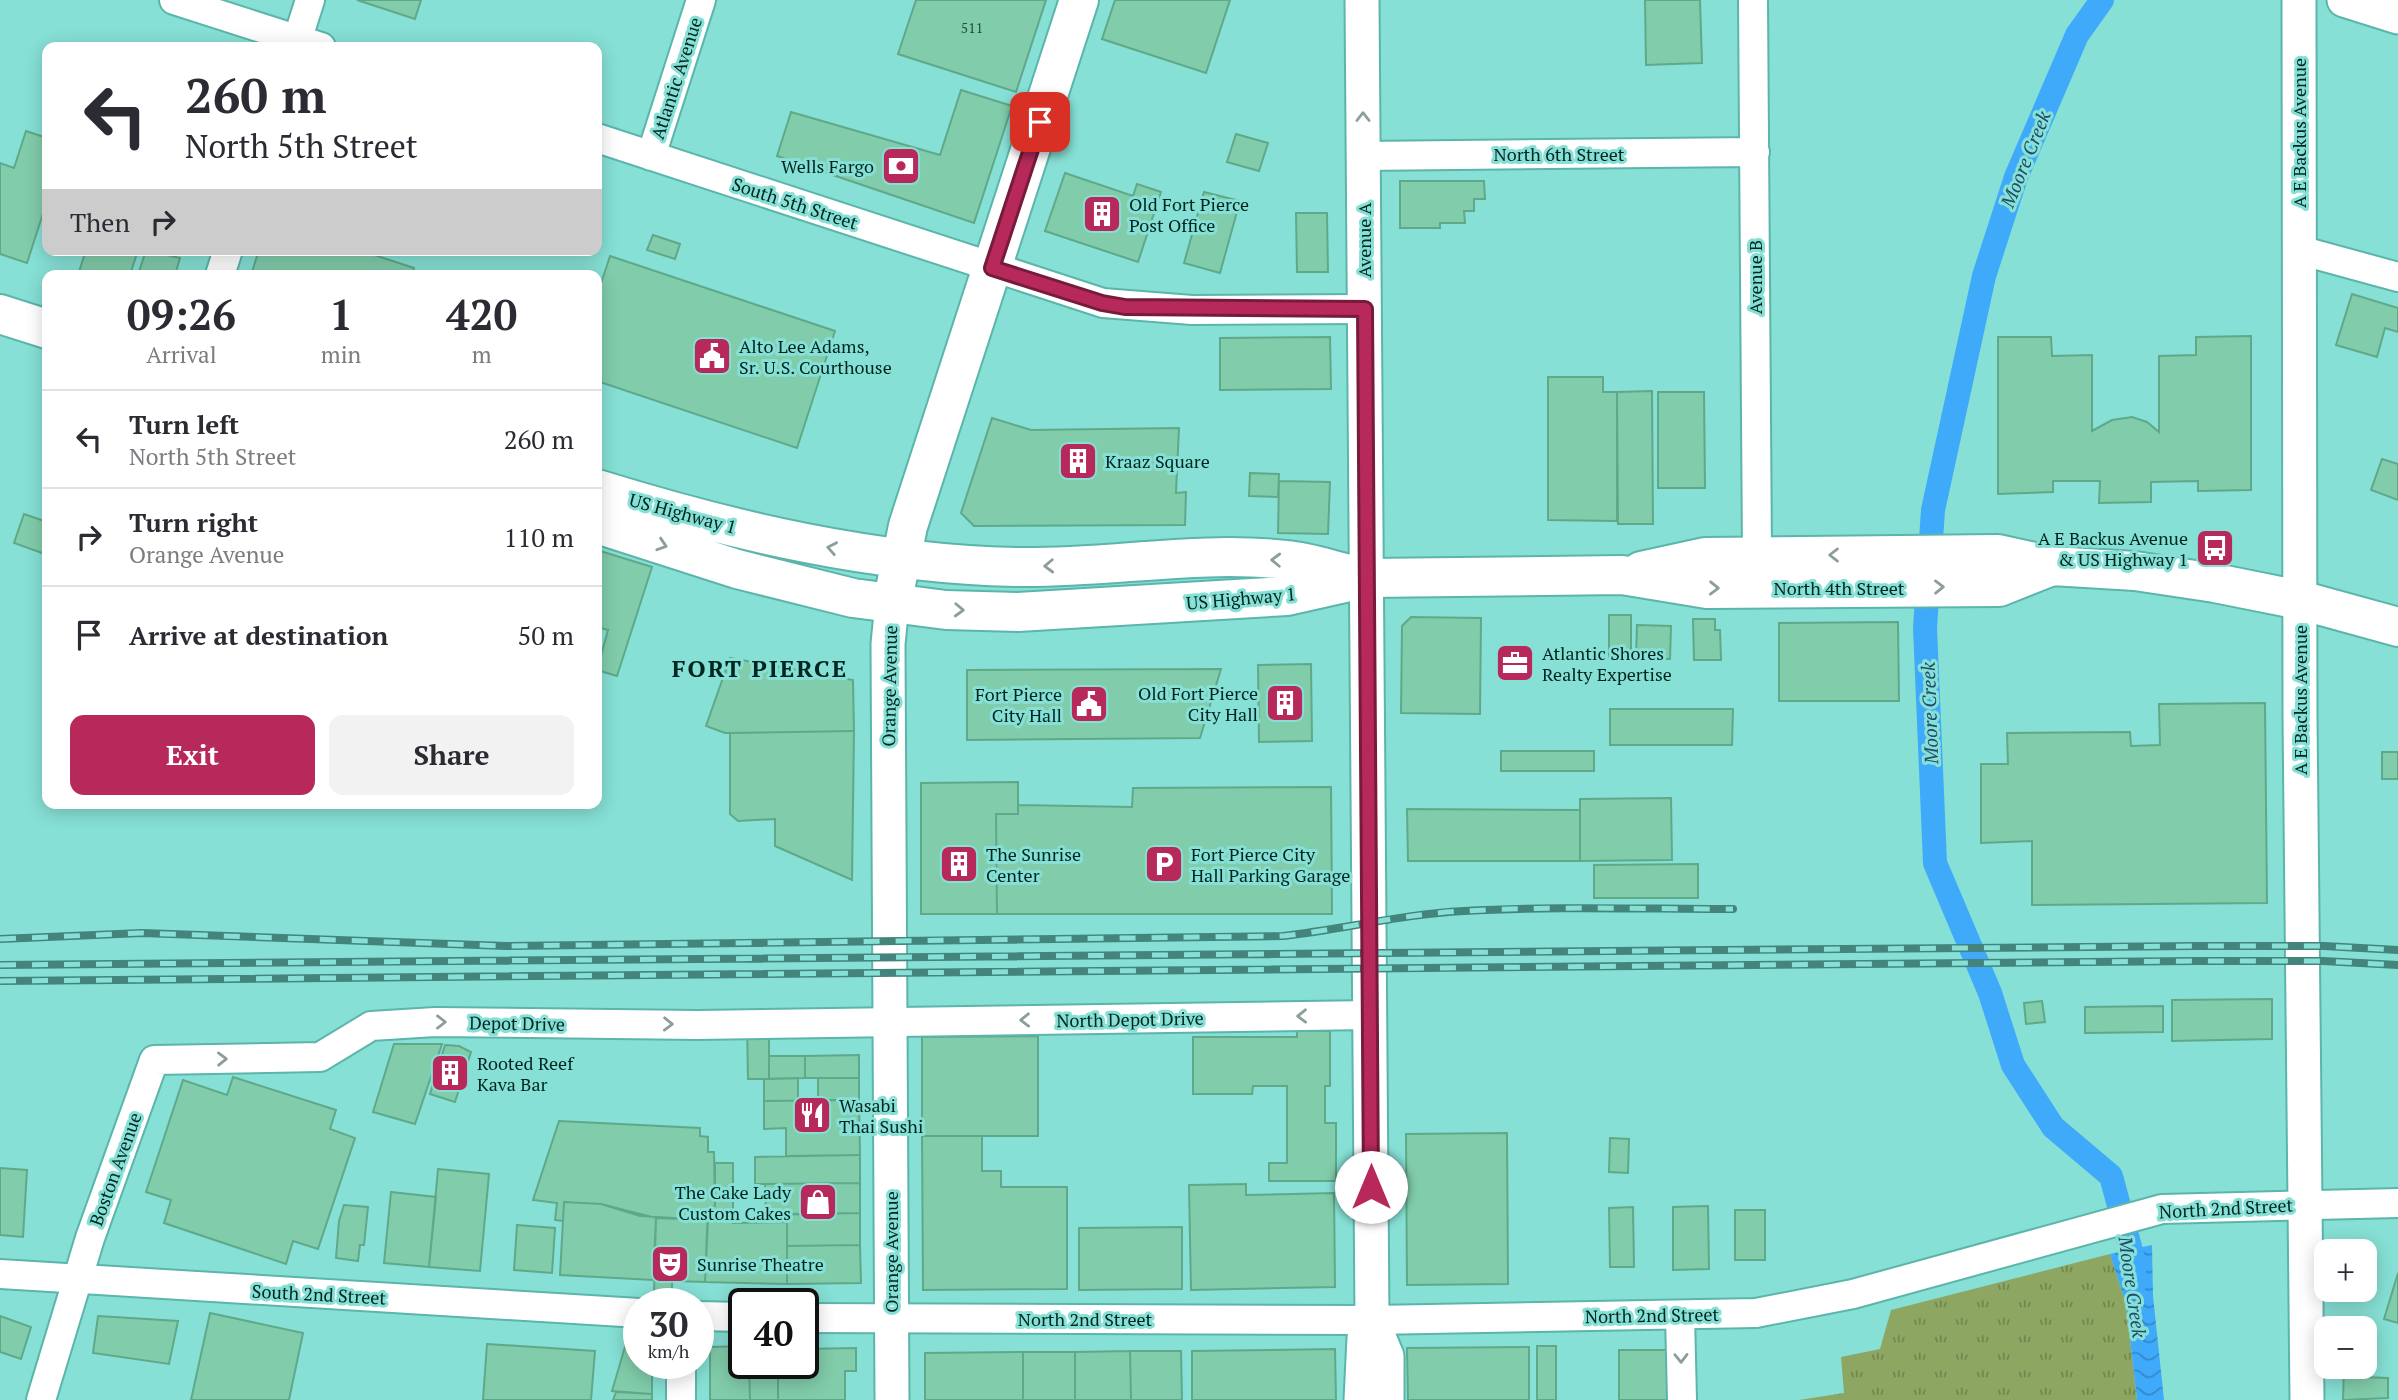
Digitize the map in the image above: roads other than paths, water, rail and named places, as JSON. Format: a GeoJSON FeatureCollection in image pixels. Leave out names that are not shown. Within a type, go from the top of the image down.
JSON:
{"type":"FeatureCollection","features":[{"type":"Feature","properties":{"kind":"main road","name":"Orange Avenue"},"geometry":{"type":"LineString","coordinates":[[891,604],[899,560],[1079,0]]}},
{"type":"Feature","properties":{"kind":"main road"},"geometry":{"type":"LineString","coordinates":[[0,314],[42,327]]}},
{"type":"Feature","properties":{"kind":"main road","name":"US Highway 1"},"geometry":{"type":"LineString","coordinates":[[602,490],[712,523],[899,560],[1020,567],[1215,559],[1286,560],[1367,578]]}},
{"type":"Feature","properties":{"kind":"main road","name":"US Highway 1"},"geometry":{"type":"LineString","coordinates":[[602,526],[772,579],[891,604],[1018,612],[1088,610],[1287,596],[1367,578]]}},
{"type":"Feature","properties":{"kind":"main road","name":"North 4th Street"},"geometry":{"type":"LineString","coordinates":[[1622,575],[1705,557],[1757,555],[1901,571]]}},
{"type":"Feature","properties":{"kind":"main road","name":"North 4th Street"},"geometry":{"type":"LineString","coordinates":[[1367,578],[1622,575],[1707,589],[1901,571],[1977,570],[1999,587],[2052,566],[2135,571],[2300,600],[2398,626]]}},
{"type":"Feature","properties":{"kind":"street"},"geometry":{"type":"LineString","coordinates":[[174,0],[295,42]]}},
{"type":"Feature","properties":{"kind":"street"},"geometry":{"type":"LineString","coordinates":[[304,42],[310,0]]}},
{"type":"Feature","properties":{"kind":"street","name":"Atlantic Avenue"},"geometry":{"type":"LineString","coordinates":[[651,156],[701,0]]}},
{"type":"Feature","properties":{"kind":"street","name":"Avenue A"},"geometry":{"type":"LineString","coordinates":[[1362,0],[1372,1320],[1387,1356],[1387,1400]]}},
{"type":"Feature","properties":{"kind":"street","name":"Avenue B"},"geometry":{"type":"LineString","coordinates":[[1753,0],[1757,555]]}},
{"type":"Feature","properties":{"kind":"street","name":"A E Backus Avenue"},"geometry":{"type":"LineString","coordinates":[[2299,0],[2300,600],[2307,1400]]}},
{"type":"Feature","properties":{"kind":"street"},"geometry":{"type":"LineString","coordinates":[[2344,0],[2398,17]]}},
{"type":"Feature","properties":{"kind":"street","name":"South 5th Street"},"geometry":{"type":"LineString","coordinates":[[602,140],[1102,303],[1125,307],[1365,309]]}},
{"type":"Feature","properties":{"kind":"street","name":"North 6th Street"},"geometry":{"type":"LineString","coordinates":[[1363,156],[1755,152]]}},
{"type":"Feature","properties":{"kind":"street"},"geometry":{"type":"LineString","coordinates":[[2299,250],[2398,277]]}},
{"type":"Feature","properties":{"kind":"street","name":"Orange Avenue"},"geometry":{"type":"LineString","coordinates":[[891,604],[888,644],[892,1400]]}},
{"type":"Feature","properties":{"kind":"street","name":"North Depot Drive"},"geometry":{"type":"LineString","coordinates":[[889,1022],[1370,1015]]}},
{"type":"Feature","properties":{"kind":"street","name":"Depot Drive"},"geometry":{"type":"LineString","coordinates":[[154,1060],[320,1057],[371,1026],[435,1022],[696,1025],[889,1022]]}},
{"type":"Feature","properties":{"kind":"street","name":"Boston Avenue"},"geometry":{"type":"LineString","coordinates":[[41,1400],[78,1279],[154,1060]]}},
{"type":"Feature","properties":{"kind":"street","name":"North 2nd Street"},"geometry":{"type":"LineString","coordinates":[[892,1319],[1372,1320],[1756,1313],[1853,1294],[2092,1226],[2162,1209],[2398,1203]]}},
{"type":"Feature","properties":{"kind":"street","name":"South 2nd Street"},"geometry":{"type":"LineString","coordinates":[[0,1274],[623,1312]]}},
{"type":"Feature","properties":{"kind":"street"},"geometry":{"type":"LineString","coordinates":[[1680,1315],[1682,1400]]}},
{"type":"Feature","properties":{"kind":"street"},"geometry":{"type":"LineString","coordinates":[[819,1318],[892,1319]]}},
{"type":"Feature","properties":{"kind":"street","name":"Avenue A"},"geometry":{"type":"LineString","coordinates":[[1361,1400],[1364,1338],[1372,1320]]}},
{"type":"Feature","properties":{"kind":"street"},"geometry":{"type":"LineString","coordinates":[[681,1379],[681,1400]]}},
{"type":"Feature","properties":{"kind":"water"},"geometry":{"type":"Polygon","coordinates":[[[2152,1245],[2153,1296],[2164,1400],[2137,1400],[2126,1304],[2110,1254],[2152,1245]]]}},
{"type":"Feature","properties":{"kind":"waterway","name":"Moore Creek"},"geometry":{"type":"LineString","coordinates":[[2102,0],[2077,35],[2016,177],[1984,276],[1933,510],[1925,628],[1935,863],[1990,993],[2013,1065],[2053,1127],[2111,1176],[2133,1258],[2135,1283]]}},
{"type":"Feature","properties":{"kind":"railway"},"geometry":{"type":"LineString","coordinates":[[0,939],[142,933],[506,946],[1283,936],[1419,915],[1497,909],[1733,909]]}},
{"type":"Feature","properties":{"kind":"railway"},"geometry":{"type":"LineString","coordinates":[[0,965],[2197,946],[2324,946],[2398,950]]}},
{"type":"Feature","properties":{"kind":"railway"},"geometry":{"type":"LineString","coordinates":[[0,981],[2196,961],[2323,961],[2398,965]]}},
{"type":"Feature","properties":{"kind":"place","name":"Wells Fargo"},"geometry":{"type":"Point","coordinates":[901,166]}},
{"type":"Feature","properties":{"kind":"place","name":"Old Fort Pierce Post Office"},"geometry":{"type":"Point","coordinates":[1102,214]}},
{"type":"Feature","properties":{"kind":"place","name":"Alto Lee Adams, Sr. U.S. Courthouse"},"geometry":{"type":"Point","coordinates":[712,356]}},
{"type":"Feature","properties":{"kind":"place","name":"Kraaz Square"},"geometry":{"type":"Point","coordinates":[1078,461]}},
{"type":"Feature","properties":{"kind":"place","name":"A E Backus Avenue & US Highway 1"},"geometry":{"type":"Point","coordinates":[2215,548]}},
{"type":"Feature","properties":{"kind":"place","name":"Atlantic Shores Realty Expertise"},"geometry":{"type":"Point","coordinates":[1515,663]}},
{"type":"Feature","properties":{"kind":"place","name":"Old Fort Pierce City Hall"},"geometry":{"type":"Point","coordinates":[1285,703]}},
{"type":"Feature","properties":{"kind":"place","name":"Fort Pierce City Hall"},"geometry":{"type":"Point","coordinates":[1089,704]}},
{"type":"Feature","properties":{"kind":"place","name":"The Sunrise Center"},"geometry":{"type":"Point","coordinates":[959,864]}},
{"type":"Feature","properties":{"kind":"place","name":"Fort Pierce City Hall Parking Garage"},"geometry":{"type":"Point","coordinates":[1164,864]}},
{"type":"Feature","properties":{"kind":"place","name":"Rooted Reef Kava Bar"},"geometry":{"type":"Point","coordinates":[450,1073]}},
{"type":"Feature","properties":{"kind":"place","name":"Wasabi Thai Sushi"},"geometry":{"type":"Point","coordinates":[812,1115]}},
{"type":"Feature","properties":{"kind":"place","name":"The Cake Lady Custom Cakes"},"geometry":{"type":"Point","coordinates":[818,1202]}},
{"type":"Feature","properties":{"kind":"place","name":"Sunrise Theatre"},"geometry":{"type":"Point","coordinates":[670,1264]}},
{"type":"Feature","properties":{"kind":"district","name":"FORT PIERCE"},"geometry":{"type":"Point","coordinates":[760,668]}}]}
